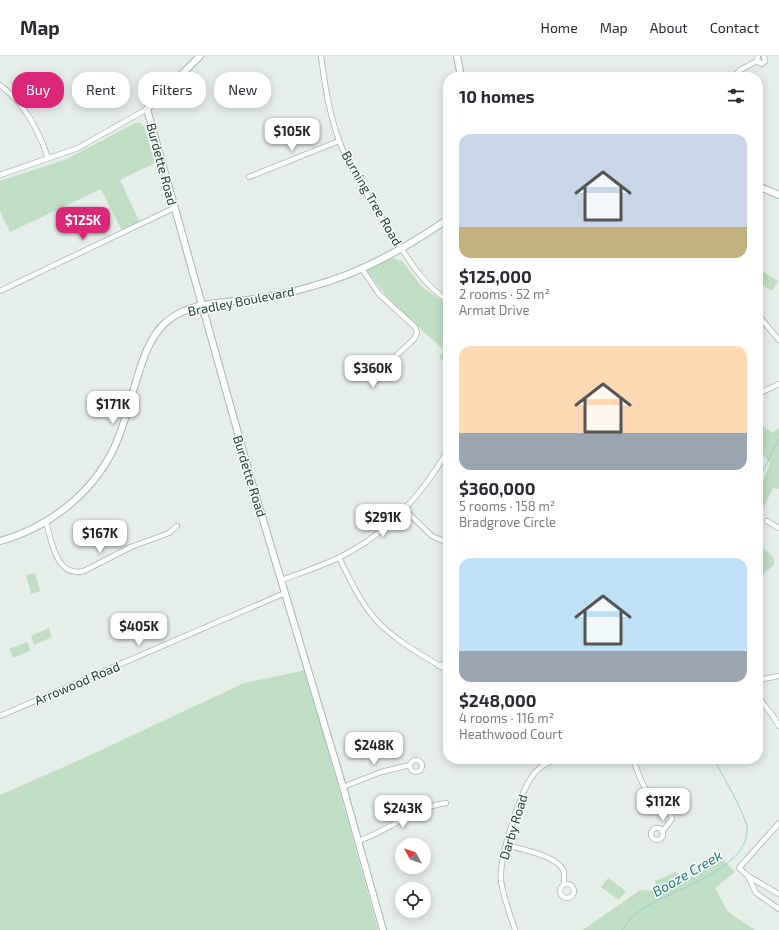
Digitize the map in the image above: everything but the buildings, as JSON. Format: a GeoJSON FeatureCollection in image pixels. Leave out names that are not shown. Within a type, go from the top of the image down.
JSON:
{"type":"FeatureCollection","features":[{"type":"Feature","properties":{"kind":"street"},"geometry":{"type":"LineString","coordinates":[[0,175],[78,148],[147,109],[200,56]]}},
{"type":"Feature","properties":{"kind":"street","name":"Burning Tree Road"},"geometry":{"type":"LineString","coordinates":[[321,56],[328,101],[339,141],[359,181],[417,274],[443,297]]}},
{"type":"Feature","properties":{"kind":"street"},"geometry":{"type":"LineString","coordinates":[[457,56],[460,72]]}},
{"type":"Feature","properties":{"kind":"street"},"geometry":{"type":"LineString","coordinates":[[738,72],[758,59],[760,64],[763,64],[766,60],[764,56]]}},
{"type":"Feature","properties":{"kind":"street"},"geometry":{"type":"LineString","coordinates":[[0,85],[18,101],[29,115],[48,158]]}},
{"type":"Feature","properties":{"kind":"street","name":"Burdette Road"},"geometry":{"type":"LineString","coordinates":[[147,109],[252,483],[343,787],[383,930]]}},
{"type":"Feature","properties":{"kind":"street"},"geometry":{"type":"LineString","coordinates":[[249,177],[339,141]]}},
{"type":"Feature","properties":{"kind":"street"},"geometry":{"type":"LineString","coordinates":[[763,188],[779,195]]}},
{"type":"Feature","properties":{"kind":"street"},"geometry":{"type":"LineString","coordinates":[[0,291],[174,208]]}},
{"type":"Feature","properties":{"kind":"street","name":"Bradley Boulevard"},"geometry":{"type":"LineString","coordinates":[[0,541],[16,537],[46,522],[66,508],[87,488],[110,456],[123,425],[145,355],[155,335],[163,325],[175,316],[202,305],[290,292],[328,282],[362,269],[402,249],[443,222]]}},
{"type":"Feature","properties":{"kind":"street"},"geometry":{"type":"LineString","coordinates":[[362,269],[379,294],[415,327],[417,333],[414,339],[378,373]]}},
{"type":"Feature","properties":{"kind":"street"},"geometry":{"type":"LineString","coordinates":[[763,320],[777,334],[779,340]]}},
{"type":"Feature","properties":{"kind":"street"},"geometry":{"type":"LineString","coordinates":[[763,392],[779,384]]}},
{"type":"Feature","properties":{"kind":"street"},"geometry":{"type":"LineString","coordinates":[[281,580],[339,558],[374,535],[404,509],[433,475],[443,458]]}},
{"type":"Feature","properties":{"kind":"street"},"geometry":{"type":"LineString","coordinates":[[404,509],[432,536],[443,541]]}},
{"type":"Feature","properties":{"kind":"street"},"geometry":{"type":"LineString","coordinates":[[767,521],[779,528]]}},
{"type":"Feature","properties":{"kind":"street"},"geometry":{"type":"LineString","coordinates":[[46,522],[59,562],[68,571],[76,572],[84,570],[131,547],[169,533],[176,526]]}},
{"type":"Feature","properties":{"kind":"street"},"geometry":{"type":"LineString","coordinates":[[339,558],[363,601],[378,622],[395,638],[443,668]]}},
{"type":"Feature","properties":{"kind":"street","name":"Arrowood Road"},"geometry":{"type":"LineString","coordinates":[[0,716],[285,593]]}},
{"type":"Feature","properties":{"kind":"street"},"geometry":{"type":"LineString","coordinates":[[439,666],[443,664]]}},
{"type":"Feature","properties":{"kind":"street"},"geometry":{"type":"LineString","coordinates":[[763,679],[779,676]]}},
{"type":"Feature","properties":{"kind":"street"},"geometry":{"type":"LineString","coordinates":[[763,703],[779,726]]}},
{"type":"Feature","properties":{"kind":"street","name":"Darby Road"},"geometry":{"type":"LineString","coordinates":[[515,930],[501,880],[501,865],[524,789],[531,776],[539,768],[546,764]]}},
{"type":"Feature","properties":{"kind":"street"},"geometry":{"type":"LineString","coordinates":[[634,764],[648,796],[661,809],[671,815],[672,819],[662,832]]}},
{"type":"Feature","properties":{"kind":"street"},"geometry":{"type":"LineString","coordinates":[[343,787],[381,772],[410,765]]}},
{"type":"Feature","properties":{"kind":"street"},"geometry":{"type":"LineString","coordinates":[[358,841],[376,835],[400,820],[446,803]]}},
{"type":"Feature","properties":{"kind":"street"},"geometry":{"type":"LineString","coordinates":[[779,823],[739,868],[748,876],[779,894]]}},
{"type":"Feature","properties":{"kind":"street"},"geometry":{"type":"LineString","coordinates":[[506,845],[549,858],[555,862],[564,872],[564,885]]}},
{"type":"Feature","properties":{"kind":"street"},"geometry":{"type":"LineString","coordinates":[[748,876],[756,894],[779,909]]}},
{"type":"Feature","properties":{"kind":"green space"},"geometry":{"type":"Polygon","coordinates":[[[135,123],[140,123],[144,127],[155,163],[120,180],[140,223],[122,231],[101,189],[10,232],[0,211],[0,181],[67,159],[135,123]]]}},
{"type":"Feature","properties":{"kind":"green space"},"geometry":{"type":"Polygon","coordinates":[[[393,258],[402,261],[421,286],[443,302],[443,349],[393,304],[366,270],[393,258]]]}},
{"type":"Feature","properties":{"kind":"green space"},"geometry":{"type":"Polygon","coordinates":[[[763,272],[778,281],[772,291],[763,285],[763,272]]]}},
{"type":"Feature","properties":{"kind":"green space"},"geometry":{"type":"Polygon","coordinates":[[[443,352],[443,360],[439,358],[443,352]]]}},
{"type":"Feature","properties":{"kind":"green space"},"geometry":{"type":"Polygon","coordinates":[[[763,427],[773,433],[779,427],[779,489],[773,488],[763,509],[763,480],[770,464],[763,454],[763,427]]]}},
{"type":"Feature","properties":{"kind":"green space"},"geometry":{"type":"Polygon","coordinates":[[[763,548],[774,558],[774,565],[763,574],[763,548]]]}},
{"type":"Feature","properties":{"kind":"green space"},"geometry":{"type":"Polygon","coordinates":[[[35,573],[40,591],[31,594],[26,575],[35,573]]]}},
{"type":"Feature","properties":{"kind":"green space"},"geometry":{"type":"Polygon","coordinates":[[[49,628],[52,637],[34,645],[31,636],[49,628]]]}},
{"type":"Feature","properties":{"kind":"green space"},"geometry":{"type":"Polygon","coordinates":[[[27,642],[31,650],[13,658],[9,649],[27,642]]]}},
{"type":"Feature","properties":{"kind":"green space"},"geometry":{"type":"Polygon","coordinates":[[[306,670],[378,930],[0,930],[0,795],[82,759],[244,683],[306,670]]]}},
{"type":"Feature","properties":{"kind":"green space"},"geometry":{"type":"Polygon","coordinates":[[[722,858],[735,872],[715,888],[728,912],[755,930],[583,930],[640,890],[659,891],[655,881],[676,872],[681,883],[722,858]]]}},
{"type":"Feature","properties":{"kind":"green space"},"geometry":{"type":"Polygon","coordinates":[[[608,878],[626,891],[619,900],[601,887],[608,878]]]}},
{"type":"Feature","properties":{"kind":"waterway","name":"Booze Creek"},"geometry":{"type":"LineString","coordinates":[[763,471],[779,439]]}},
{"type":"Feature","properties":{"kind":"waterway","name":"Booze Creek"},"geometry":{"type":"LineString","coordinates":[[622,930],[638,912],[721,868],[735,856],[744,843],[747,828],[746,822],[717,764]]}}]}
